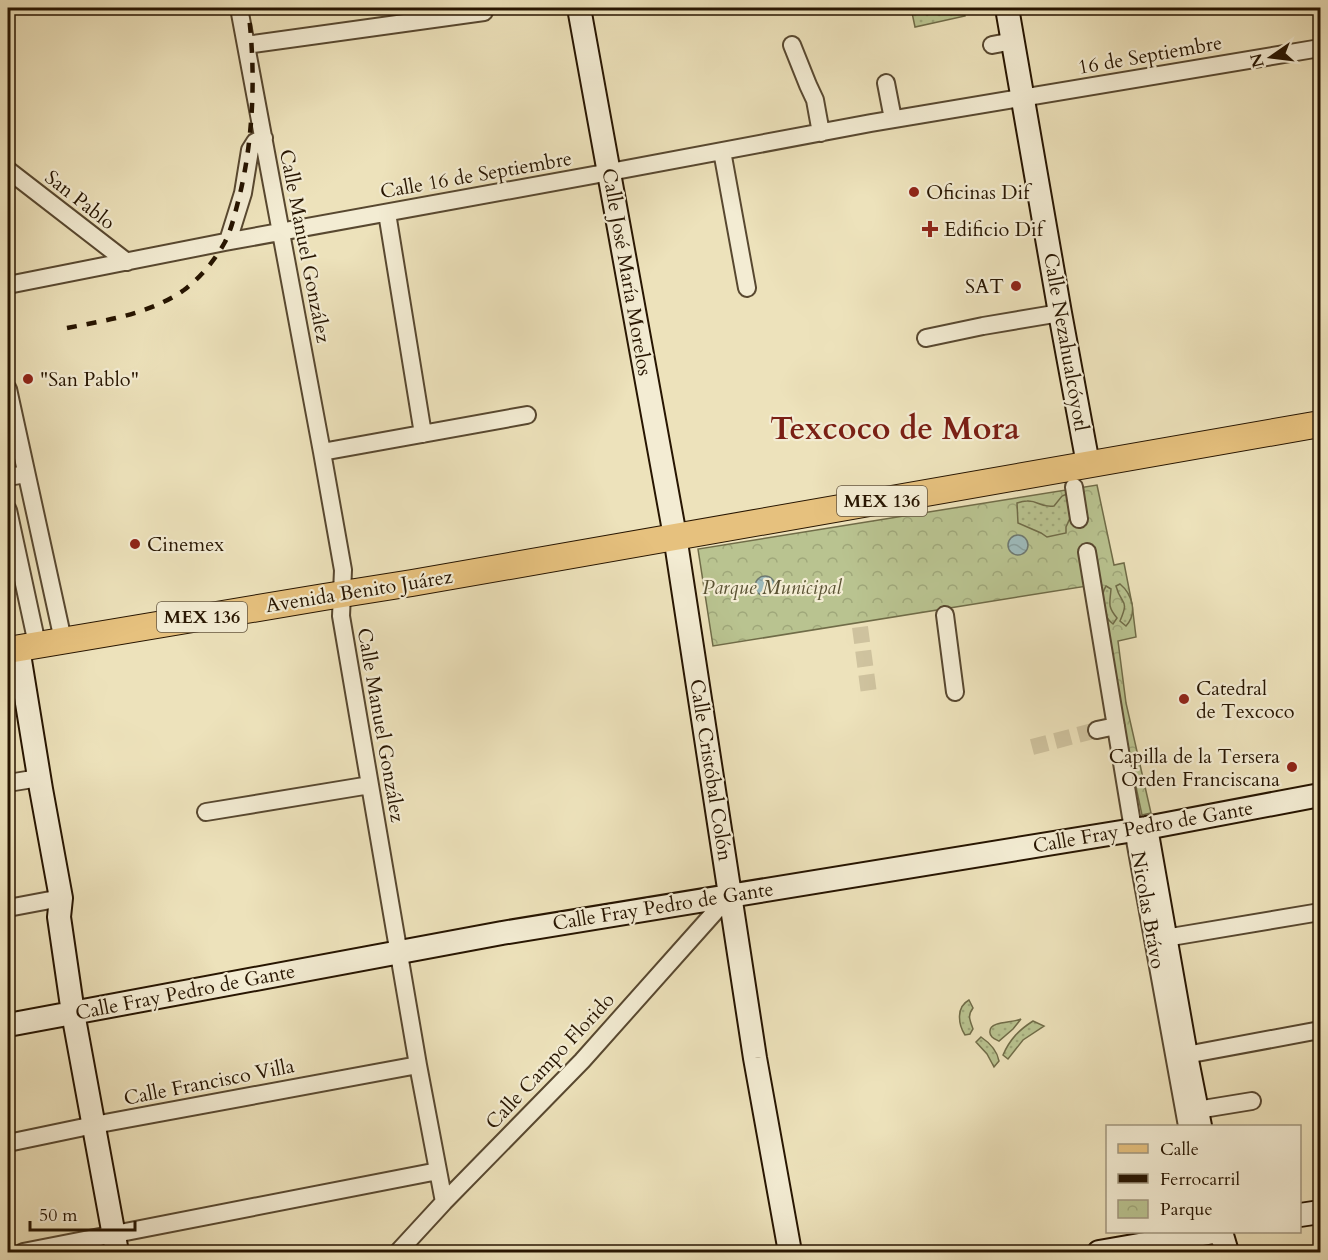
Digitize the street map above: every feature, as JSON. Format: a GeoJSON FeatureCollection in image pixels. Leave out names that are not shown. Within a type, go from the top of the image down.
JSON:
{"type":"FeatureCollection","features":[{"type":"Feature","properties":{"kind":"main road","name":"MEX 136"},"geometry":{"type":"LineString","coordinates":[[675,537],[1320,424]]}},
{"type":"Feature","properties":{"kind":"main road","name":"Avenida Benito Juárez"},"geometry":{"type":"LineString","coordinates":[[18,648],[675,537]]}},
{"type":"Feature","properties":{"kind":"street","name":"Calle Manuel González"},"geometry":{"type":"LineString","coordinates":[[239,8],[343,570],[341,616],[418,1065],[444,1202]]}},
{"type":"Feature","properties":{"kind":"street","name":"Calle José María Morelos"},"geometry":{"type":"LineString","coordinates":[[579,8],[675,537]]}},
{"type":"Feature","properties":{"kind":"street","name":"Calle Nezahualcóyotl"},"geometry":{"type":"LineString","coordinates":[[1007,8],[1002,43],[1023,98],[1088,464]]}},
{"type":"Feature","properties":{"kind":"street"},"geometry":{"type":"LineString","coordinates":[[246,45],[484,12]]}},
{"type":"Feature","properties":{"kind":"street"},"geometry":{"type":"LineString","coordinates":[[792,45],[816,100],[821,133]]}},
{"type":"Feature","properties":{"kind":"street","name":"16 de Septiembre"},"geometry":{"type":"LineString","coordinates":[[1023,98],[1320,48]]}},
{"type":"Feature","properties":{"kind":"street"},"geometry":{"type":"LineString","coordinates":[[886,83],[893,119]]}},
{"type":"Feature","properties":{"kind":"street","name":"Calle 16 de Septiembre"},"geometry":{"type":"LineString","coordinates":[[8,285],[228,241],[893,119],[1023,98]]}},
{"type":"Feature","properties":{"kind":"street"},"geometry":{"type":"LineString","coordinates":[[228,241],[243,193],[250,150],[255,142],[264,138]]}},
{"type":"Feature","properties":{"kind":"street"},"geometry":{"type":"LineString","coordinates":[[722,152],[747,288]]}},
{"type":"Feature","properties":{"kind":"street","name":"San Pablo"},"geometry":{"type":"LineString","coordinates":[[8,170],[127,262]]}},
{"type":"Feature","properties":{"kind":"street"},"geometry":{"type":"LineString","coordinates":[[387,213],[423,434]]}},
{"type":"Feature","properties":{"kind":"street"},"geometry":{"type":"LineString","coordinates":[[926,338],[1060,313]]}},
{"type":"Feature","properties":{"kind":"street"},"geometry":{"type":"LineString","coordinates":[[8,389],[63,640]]}},
{"type":"Feature","properties":{"kind":"street"},"geometry":{"type":"LineString","coordinates":[[322,452],[527,415]]}},
{"type":"Feature","properties":{"kind":"street"},"geometry":{"type":"LineString","coordinates":[[8,477],[26,474]]}},
{"type":"Feature","properties":{"kind":"street"},"geometry":{"type":"LineString","coordinates":[[1074,487],[1079,519]]}},
{"type":"Feature","properties":{"kind":"street"},"geometry":{"type":"LineString","coordinates":[[8,510],[25,592],[18,648],[25,780],[57,905],[74,1013],[116,1243]]}},
{"type":"Feature","properties":{"kind":"street","name":"Calle Cristóbal Colón"},"geometry":{"type":"LineString","coordinates":[[675,537],[755,1058],[790,1252]]}},
{"type":"Feature","properties":{"kind":"street","name":"Nicolas Brávo"},"geometry":{"type":"LineString","coordinates":[[1087,552],[1116,726],[1165,938],[1195,1121]]}},
{"type":"Feature","properties":{"kind":"street"},"geometry":{"type":"LineString","coordinates":[[25,592],[51,586]]}},
{"type":"Feature","properties":{"kind":"street"},"geometry":{"type":"LineString","coordinates":[[945,615],[955,692]]}},
{"type":"Feature","properties":{"kind":"street"},"geometry":{"type":"LineString","coordinates":[[1097,730],[1116,726]]}},
{"type":"Feature","properties":{"kind":"street"},"geometry":{"type":"LineString","coordinates":[[206,812],[370,785]]}},
{"type":"Feature","properties":{"kind":"street","name":"Calle Fray Pedro de Gante"},"geometry":{"type":"LineString","coordinates":[[8,1025],[502,933],[1139,829],[1320,795]]}},
{"type":"Feature","properties":{"kind":"street","name":"Nicolas Brávo"},"geometry":{"type":"LineString","coordinates":[[1139,829],[1195,1121]]}},
{"type":"Feature","properties":{"kind":"street","name":"Calle Campo Florido"},"geometry":{"type":"LineString","coordinates":[[398,1252],[582,1061],[730,895]]}},
{"type":"Feature","properties":{"kind":"street"},"geometry":{"type":"LineString","coordinates":[[8,908],[57,905]]}},
{"type":"Feature","properties":{"kind":"street"},"geometry":{"type":"LineString","coordinates":[[1165,938],[1320,912]]}},
{"type":"Feature","properties":{"kind":"street"},"geometry":{"type":"LineString","coordinates":[[1186,1055],[1320,1030]]}},
{"type":"Feature","properties":{"kind":"street","name":"Calle Francisco Villa"},"geometry":{"type":"LineString","coordinates":[[8,1143],[418,1065]]}},
{"type":"Feature","properties":{"kind":"street"},"geometry":{"type":"LineString","coordinates":[[1195,1121],[1252,1101]]}},
{"type":"Feature","properties":{"kind":"street"},"geometry":{"type":"LineString","coordinates":[[23,1252],[116,1243],[438,1170]]}},
{"type":"Feature","properties":{"kind":"street"},"geometry":{"type":"LineString","coordinates":[[1301,1215],[1320,1212]]}},
{"type":"Feature","properties":{"kind":"street"},"geometry":{"type":"LineString","coordinates":[[1099,1252],[1207,1233]]}},
{"type":"Feature","properties":{"kind":"street"},"geometry":{"type":"LineString","coordinates":[[1214,1233],[1227,1252]]}},
{"type":"Feature","properties":{"kind":"green space"},"geometry":{"type":"Polygon","coordinates":[[[911,8],[963,8],[965,16],[915,27],[911,8]]]}},
{"type":"Feature","properties":{"kind":"green space","name":"Parque Municipal"},"geometry":{"type":"Polygon","coordinates":[[[1097,485],[1114,565],[1124,563],[1132,604],[1136,637],[1118,641],[1126,703],[1151,813],[1142,815],[1093,585],[713,646],[698,549],[1097,485]]]}},
{"type":"Feature","properties":{"kind":"green space"},"geometry":{"type":"Polygon","coordinates":[[[1069,493],[1071,516],[1066,533],[1047,537],[1018,523],[1017,503],[1031,501],[1045,506],[1054,506],[1062,496],[1069,493]]]}},
{"type":"Feature","properties":{"kind":"green space"},"geometry":{"type":"Polygon","coordinates":[[[1120,584],[1128,593],[1133,610],[1126,626],[1120,621],[1124,602],[1116,586],[1120,584]]]}},
{"type":"Feature","properties":{"kind":"green space"},"geometry":{"type":"Polygon","coordinates":[[[1106,586],[1111,589],[1110,607],[1117,618],[1113,624],[1106,616],[1103,606],[1106,586]]]}},
{"type":"Feature","properties":{"kind":"green space"},"geometry":{"type":"Polygon","coordinates":[[[969,1000],[973,1008],[970,1021],[973,1029],[970,1034],[965,1035],[961,1026],[960,1011],[969,1000]]]}},
{"type":"Feature","properties":{"kind":"green space"},"geometry":{"type":"Polygon","coordinates":[[[1021,1019],[999,1041],[990,1035],[994,1025],[1021,1019]]]}},
{"type":"Feature","properties":{"kind":"green space"},"geometry":{"type":"Polygon","coordinates":[[[1033,1021],[1044,1026],[1023,1040],[1008,1059],[1003,1055],[1009,1044],[1019,1031],[1033,1021]]]}},
{"type":"Feature","properties":{"kind":"green space"},"geometry":{"type":"Polygon","coordinates":[[[981,1037],[997,1053],[999,1061],[994,1067],[987,1054],[976,1042],[981,1037]]]}},
{"type":"Feature","properties":{"kind":"water"},"geometry":{"type":"Polygon","coordinates":[[[1018,535],[1025,538],[1028,545],[1025,552],[1018,555],[1011,552],[1008,545],[1011,538],[1018,535]]]}},
{"type":"Feature","properties":{"kind":"water"},"geometry":{"type":"Polygon","coordinates":[[[761,576],[769,576],[775,582],[775,590],[769,596],[761,596],[755,590],[755,582],[761,576]]]}},
{"type":"Feature","properties":{"kind":"tunnel"},"geometry":{"type":"LineString","coordinates":[[860,627],[869,694]]}},
{"type":"Feature","properties":{"kind":"tunnel"},"geometry":{"type":"LineString","coordinates":[[1032,747],[1097,730]]}},
{"type":"Feature","properties":{"kind":"railway"},"geometry":{"type":"LineString","coordinates":[[67,328],[128,315],[171,298],[202,274],[225,242],[239,198],[251,127],[253,79],[248,8]]}},
{"type":"Feature","properties":{"kind":"place","name":"Oficinas Dif"},"geometry":{"type":"Point","coordinates":[914,192]}},
{"type":"Feature","properties":{"kind":"place","name":"Edificio Dif"},"geometry":{"type":"Point","coordinates":[930,229]}},
{"type":"Feature","properties":{"kind":"place","name":"SAT"},"geometry":{"type":"Point","coordinates":[1016,286]}},
{"type":"Feature","properties":{"kind":"place","name":"\"San Pablo\""},"geometry":{"type":"Point","coordinates":[28,379]}},
{"type":"Feature","properties":{"kind":"place","name":"Cinemex"},"geometry":{"type":"Point","coordinates":[135,544]}},
{"type":"Feature","properties":{"kind":"place","name":"Catedral de Texcoco"},"geometry":{"type":"Point","coordinates":[1184,699]}},
{"type":"Feature","properties":{"kind":"place","name":"Capilla de la Tersera Orden Franciscana"},"geometry":{"type":"Point","coordinates":[1292,767]}},
{"type":"Feature","properties":{"kind":"district","name":"Texcoco de Mora"},"geometry":{"type":"Point","coordinates":[895,429]}}]}
